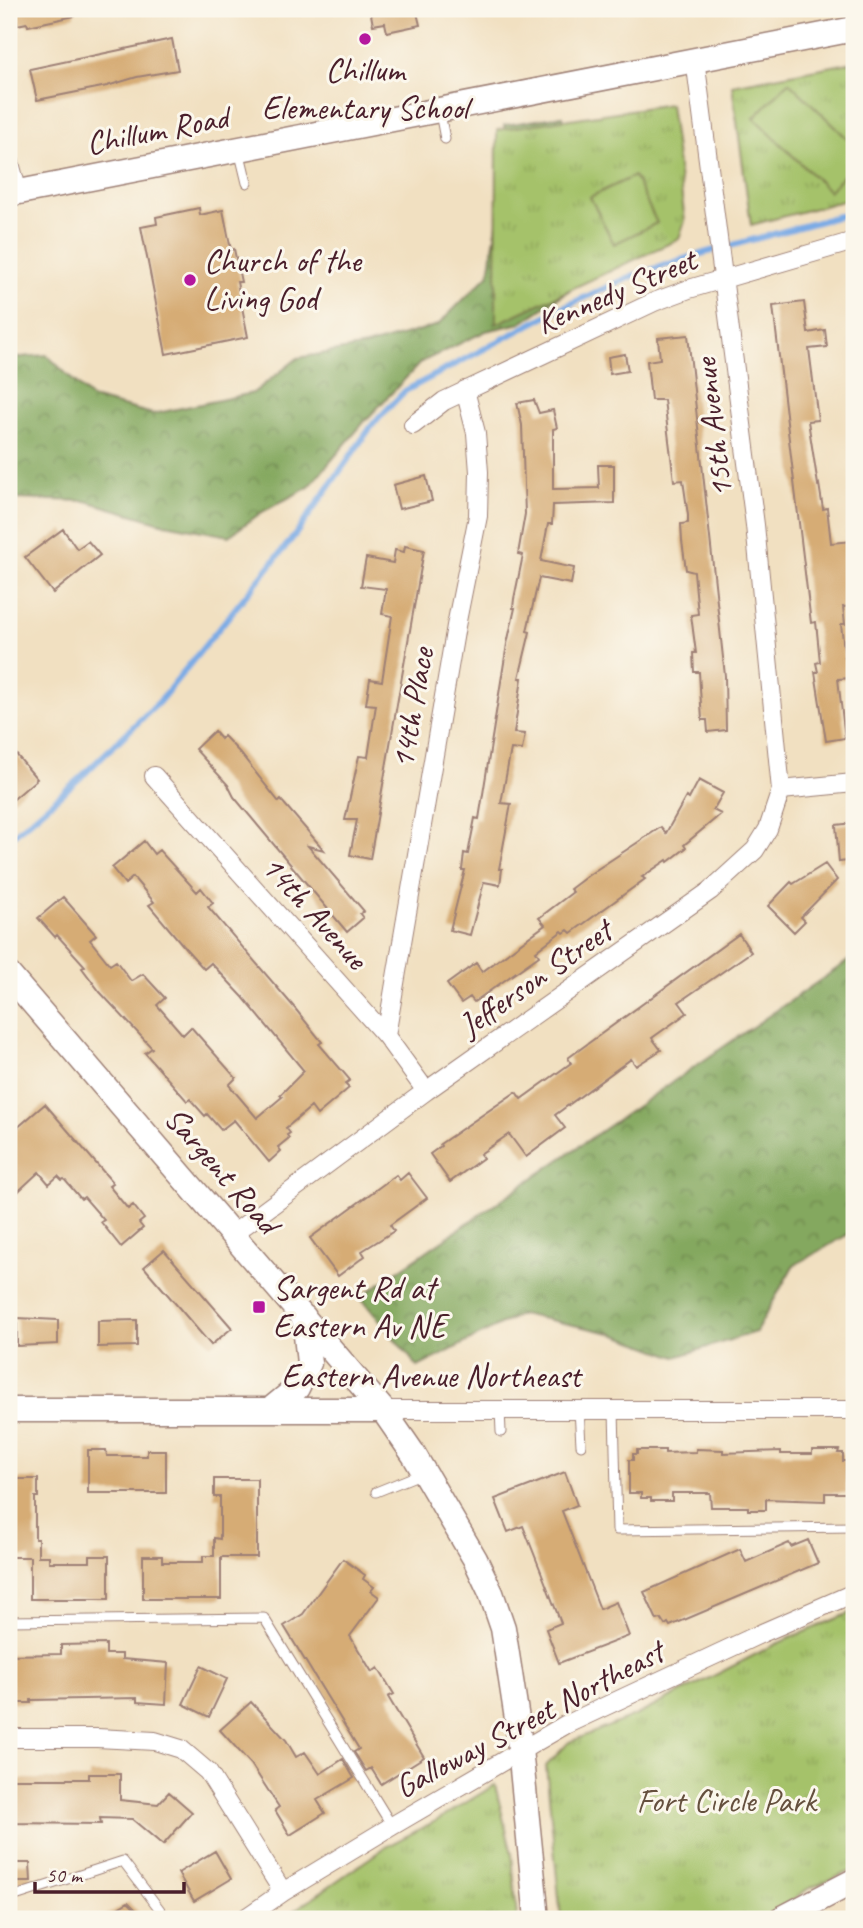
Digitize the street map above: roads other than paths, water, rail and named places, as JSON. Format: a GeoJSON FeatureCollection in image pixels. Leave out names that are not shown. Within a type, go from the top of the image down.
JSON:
{"type":"FeatureCollection","features":[{"type":"Feature","properties":{"kind":"main road","name":"Chillum Road"},"geometry":{"type":"LineString","coordinates":[[15,193],[854,29]]}},
{"type":"Feature","properties":{"kind":"main road","name":"Sargent Road"},"geometry":{"type":"LineString","coordinates":[[9,975],[383,1410],[425,1473],[483,1576],[505,1637],[537,1919]]}},
{"type":"Feature","properties":{"kind":"main road"},"geometry":{"type":"LineString","coordinates":[[270,1410],[297,1388],[309,1363],[304,1317]]}},
{"type":"Feature","properties":{"kind":"main road","name":"Eastern Avenue Northeast"},"geometry":{"type":"LineString","coordinates":[[9,1410],[383,1410]]}},
{"type":"Feature","properties":{"kind":"main road"},"geometry":{"type":"LineString","coordinates":[[781,1919],[854,1881]]}},
{"type":"Feature","properties":{"kind":"street","name":"15th Avenue"},"geometry":{"type":"LineString","coordinates":[[695,60],[755,525],[781,790]]}},
{"type":"Feature","properties":{"kind":"street","name":"Kennedy Street"},"geometry":{"type":"LineString","coordinates":[[413,425],[436,405],[465,390],[653,302],[854,241]]}},
{"type":"Feature","properties":{"kind":"street","name":"14th Place"},"geometry":{"type":"LineString","coordinates":[[386,1036],[456,626],[478,516],[476,433],[465,390]]}},
{"type":"Feature","properties":{"kind":"street","name":"14th Avenue"},"geometry":{"type":"LineString","coordinates":[[154,776],[386,1036],[426,1091]]}},
{"type":"Feature","properties":{"kind":"street"},"geometry":{"type":"LineString","coordinates":[[781,790],[854,783]]}},
{"type":"Feature","properties":{"kind":"street","name":"Jefferson Street"},"geometry":{"type":"LineString","coordinates":[[233,1234],[426,1091],[734,872],[755,850],[768,829],[781,790]]}},
{"type":"Feature","properties":{"kind":"street","name":"Eastern Avenue Northeast"},"geometry":{"type":"LineString","coordinates":[[383,1410],[854,1410]]}},
{"type":"Feature","properties":{"kind":"street","name":"Galloway Street Northeast"},"geometry":{"type":"LineString","coordinates":[[244,1919],[283,1892],[392,1826],[565,1725],[854,1593]]}},
{"type":"Feature","properties":{"kind":"street"},"geometry":{"type":"LineString","coordinates":[[9,1738],[155,1741],[181,1749],[208,1772],[283,1892]]}},
{"type":"Feature","properties":{"kind":"lane"},"geometry":{"type":"LineString","coordinates":[[439,109],[445,139]]}},
{"type":"Feature","properties":{"kind":"lane"},"geometry":{"type":"LineString","coordinates":[[9,146],[15,193]]}},
{"type":"Feature","properties":{"kind":"lane"},"geometry":{"type":"LineString","coordinates":[[239,148],[247,183]]}},
{"type":"Feature","properties":{"kind":"lane"},"geometry":{"type":"LineString","coordinates":[[579,1409],[581,1445]]}},
{"type":"Feature","properties":{"kind":"lane"},"geometry":{"type":"LineString","coordinates":[[500,1410],[501,1432]]}},
{"type":"Feature","properties":{"kind":"lane"},"geometry":{"type":"LineString","coordinates":[[614,1410],[617,1530],[854,1527]]}},
{"type":"Feature","properties":{"kind":"lane"},"geometry":{"type":"LineString","coordinates":[[376,1492],[425,1473]]}},
{"type":"Feature","properties":{"kind":"lane"},"geometry":{"type":"LineString","coordinates":[[9,1621],[264,1618],[392,1826]]}},
{"type":"Feature","properties":{"kind":"lane"},"geometry":{"type":"LineString","coordinates":[[9,1898],[123,1861],[167,1919]]}},
{"type":"Feature","properties":{"kind":"waterway"},"geometry":{"type":"LineString","coordinates":[[9,839],[81,777],[159,702],[295,535],[373,424],[405,391],[561,308],[635,275],[693,256],[854,212]]}},
{"type":"Feature","properties":{"kind":"place","name":"Chillum Elementary School"},"geometry":{"type":"Point","coordinates":[365,39]}},
{"type":"Feature","properties":{"kind":"place","name":"Church of the Living God"},"geometry":{"type":"Point","coordinates":[190,280]}},
{"type":"Feature","properties":{"kind":"place","name":"Sargent Rd at Eastern Av NE"},"geometry":{"type":"Point","coordinates":[259,1307]}},
{"type":"Feature","properties":{"kind":"park label","name":"Fort Circle Park"},"geometry":{"type":"Point","coordinates":[726,1801]}}]}
